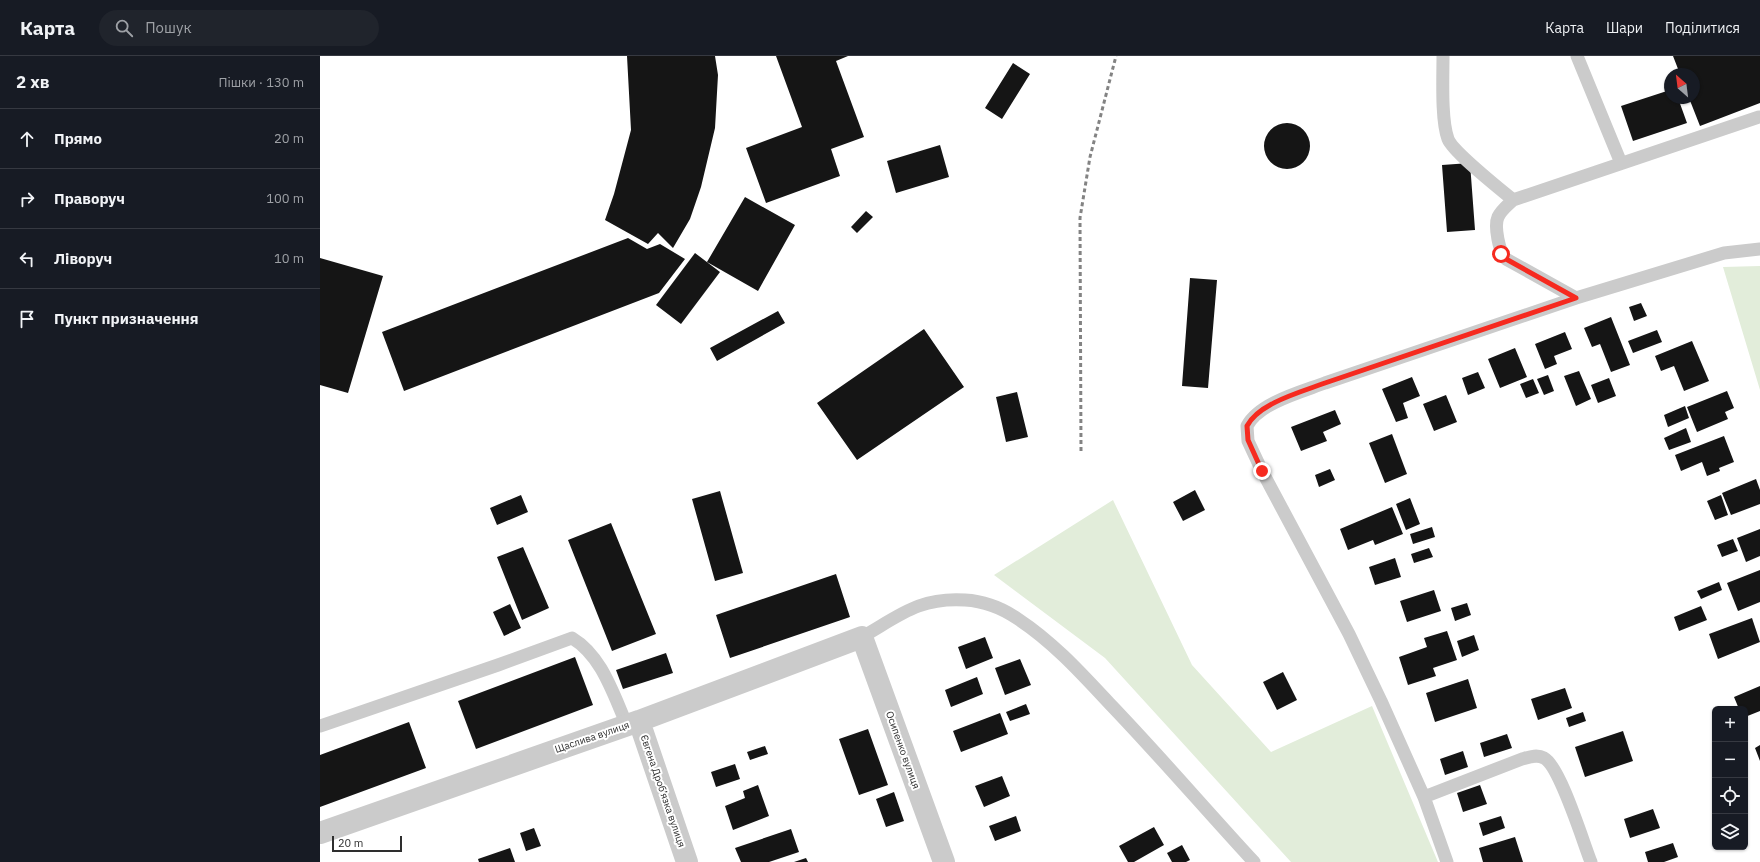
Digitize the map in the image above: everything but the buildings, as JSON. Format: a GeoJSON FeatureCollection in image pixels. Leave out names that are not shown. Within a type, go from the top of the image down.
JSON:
{"type":"FeatureCollection","features":[{"type":"Feature","properties":{"kind":"street","name":"Щаслива вулиця"},"geometry":{"type":"LineString","coordinates":[[320,833],[633,723],[862,637]]}},
{"type":"Feature","properties":{"kind":"street","name":"Осипенко вулиця"},"geometry":{"type":"LineString","coordinates":[[862,637],[944,862]]}},
{"type":"Feature","properties":{"kind":"street","name":"Євгена Дроб’язка вулиця"},"geometry":{"type":"LineString","coordinates":[[633,723],[687,862]]}},
{"type":"Feature","properties":{"kind":"lane"},"geometry":{"type":"LineString","coordinates":[[1442,56],[1445,126],[1449,140],[1457,151],[1513,200]]}},
{"type":"Feature","properties":{"kind":"lane"},"geometry":{"type":"LineString","coordinates":[[1578,56],[1621,163]]}},
{"type":"Feature","properties":{"kind":"lane"},"geometry":{"type":"LineString","coordinates":[[1576,298],[1506,259],[1501,254],[1497,225],[1498,218],[1513,200],[1758,117]]}},
{"type":"Feature","properties":{"kind":"lane"},"geometry":{"type":"LineString","coordinates":[[1447,862],[1424,796],[1349,634],[1257,460],[1248,440],[1247,426],[1250,420],[1261,411],[1296,394],[1576,298],[1724,253],[1760,249]]}},
{"type":"Feature","properties":{"kind":"lane"},"geometry":{"type":"LineString","coordinates":[[862,637],[915,606],[930,601],[978,601],[991,605],[1018,618],[1065,657],[1090,682],[1158,754],[1254,862]]}},
{"type":"Feature","properties":{"kind":"lane"},"geometry":{"type":"LineString","coordinates":[[320,726],[572,638],[580,643],[594,657],[633,723]]}},
{"type":"Feature","properties":{"kind":"lane"},"geometry":{"type":"LineString","coordinates":[[1424,796],[1522,759],[1534,756],[1544,758],[1550,764],[1562,785],[1591,862]]}},
{"type":"Feature","properties":{"kind":"green space"},"geometry":{"type":"Polygon","coordinates":[[[1760,266],[1760,390],[1723,267],[1760,266]]]}},
{"type":"Feature","properties":{"kind":"green space"},"geometry":{"type":"Polygon","coordinates":[[[1113,500],[1192,665],[1271,752],[1372,706],[1438,862],[1291,862],[1105,658],[994,575],[1113,500]]]}},
{"type":"Feature","properties":{"kind":"railway"},"geometry":{"type":"LineString","coordinates":[[1081,451],[1080,218],[1090,157],[1116,56]]}},
{"type":"Feature","properties":{"kind":"route"},"geometry":{"type":"LineString","coordinates":[[1262,471],[1248,440],[1247,426],[1255,415],[1266,408],[1325,383],[1576,298],[1506,259],[1501,254]]}}]}
